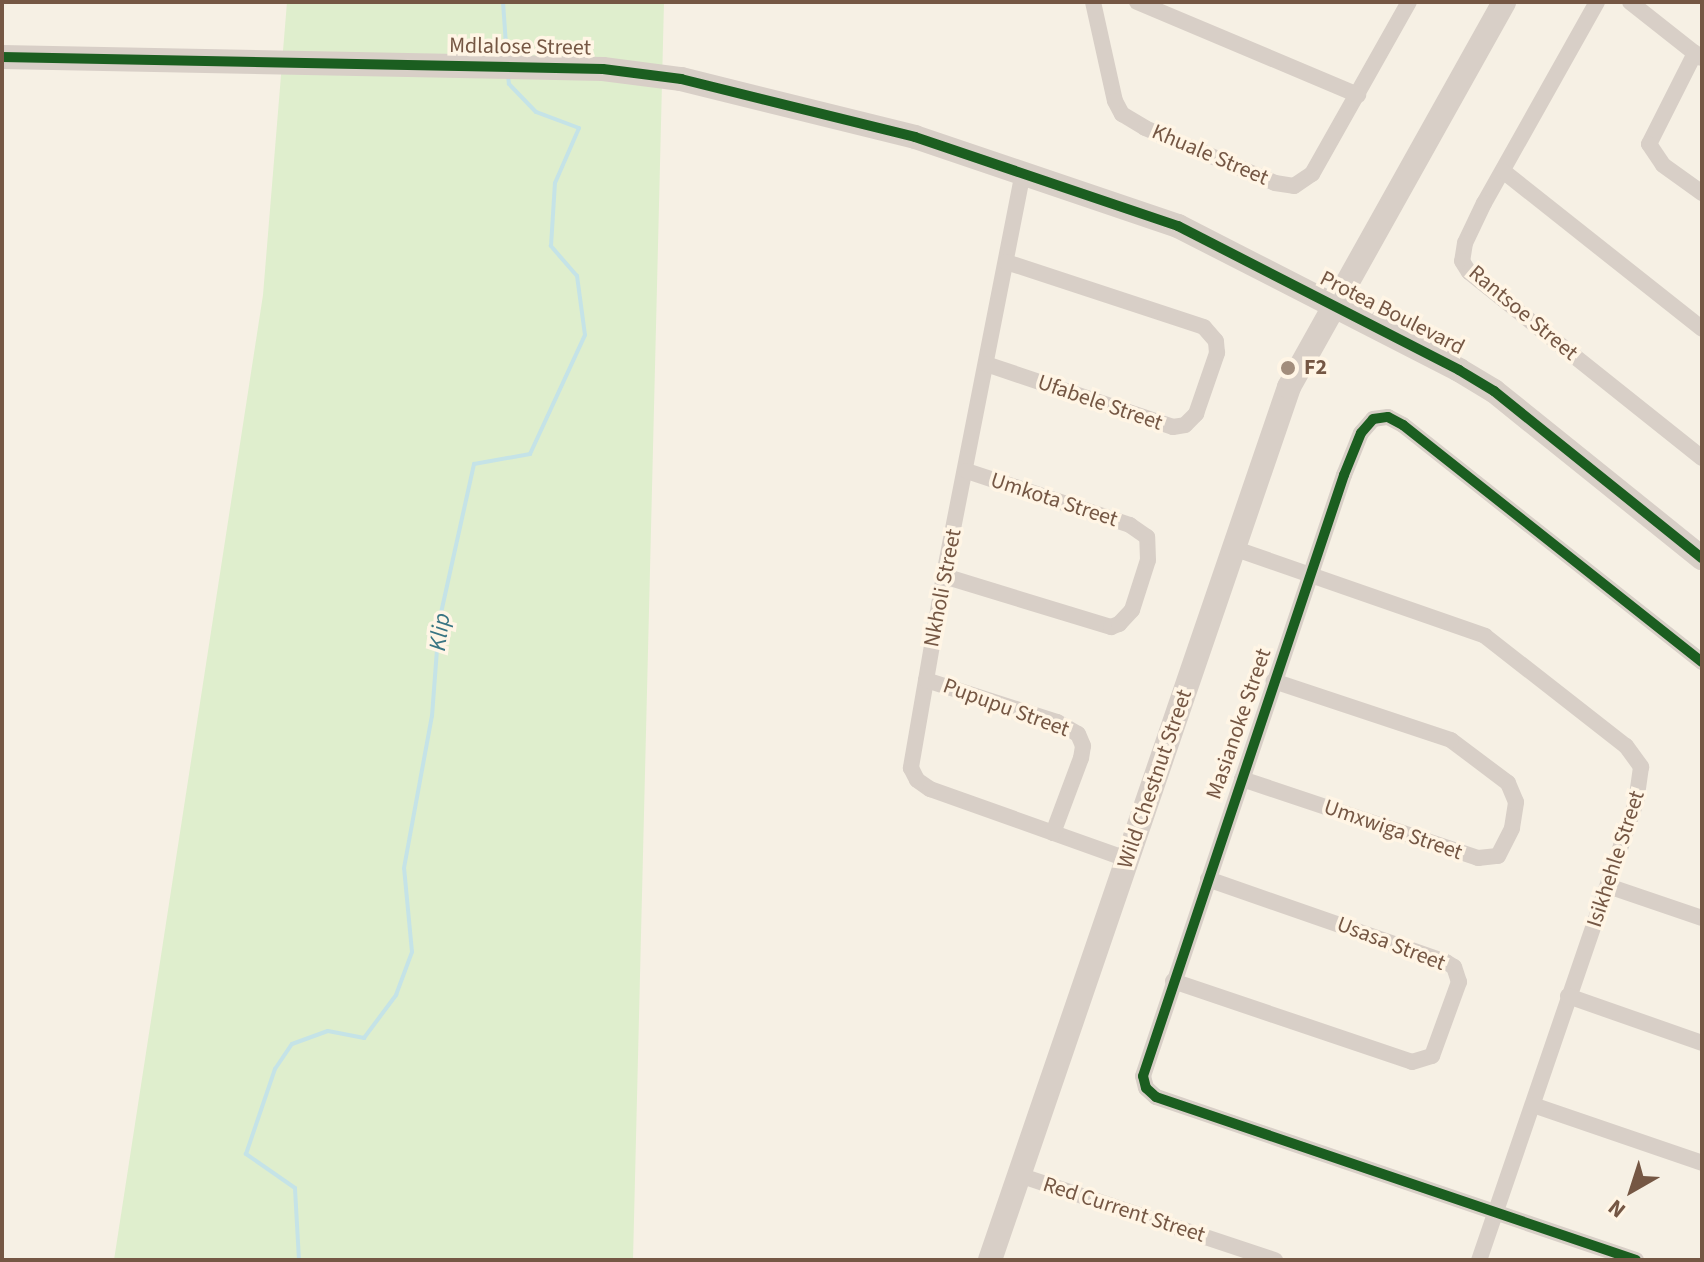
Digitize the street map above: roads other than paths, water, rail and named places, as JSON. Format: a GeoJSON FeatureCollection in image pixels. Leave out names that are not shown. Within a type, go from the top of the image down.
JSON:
{"type":"FeatureCollection","features":[{"type":"Feature","properties":{"kind":"street","name":"Khuale Street"},"geometry":{"type":"LineString","coordinates":[[1093,2],[1115,101],[1122,114],[1145,128],[1275,183],[1294,186],[1306,180],[1358,95],[1409,2]]}},
{"type":"Feature","properties":{"kind":"street"},"geometry":{"type":"LineString","coordinates":[[1137,2],[1358,95]]}},
{"type":"Feature","properties":{"kind":"street","name":"Wild Chestnut Street"},"geometry":{"type":"LineString","coordinates":[[990,1260],[1289,387],[1504,2]]}},
{"type":"Feature","properties":{"kind":"street","name":"Rantsoe Street"},"geometry":{"type":"LineString","coordinates":[[1597,2],[1465,243],[1463,265],[1702,458]]}},
{"type":"Feature","properties":{"kind":"street"},"geometry":{"type":"LineString","coordinates":[[1630,2],[1698,56],[1649,144],[1663,165],[1702,193]]}},
{"type":"Feature","properties":{"kind":"street","name":"Mdlalose Street"},"geometry":{"type":"LineString","coordinates":[[2,57],[603,69],[681,79],[915,137],[1023,172]]}},
{"type":"Feature","properties":{"kind":"street"},"geometry":{"type":"LineString","coordinates":[[1503,171],[1702,329]]}},
{"type":"Feature","properties":{"kind":"street","name":"Protea Boulevard"},"geometry":{"type":"LineString","coordinates":[[1023,172],[1178,226],[1334,304],[1494,391],[1702,558]]}},
{"type":"Feature","properties":{"kind":"street","name":"Nkholi Street"},"geometry":{"type":"LineString","coordinates":[[1023,172],[911,760],[917,780],[948,796],[1127,859]]}},
{"type":"Feature","properties":{"kind":"street","name":"Ufabele Street"},"geometry":{"type":"LineString","coordinates":[[986,364],[1173,427],[1185,425],[1196,414],[1217,353],[1216,341],[1204,327],[1006,262]]}},
{"type":"Feature","properties":{"kind":"street","name":"Masianoke Street"},"geometry":{"type":"LineString","coordinates":[[1495,1210],[1150,1094],[1143,1082],[1144,1067],[1357,441],[1373,419],[1388,417],[1403,425],[1702,662]]}},
{"type":"Feature","properties":{"kind":"street","name":"Umkota Street"},"geometry":{"type":"LineString","coordinates":[[944,576],[1111,627],[1119,624],[1132,610],[1148,560],[1147,537],[1130,525],[967,471]]}},
{"type":"Feature","properties":{"kind":"street","name":"Isikhehle Street"},"geometry":{"type":"LineString","coordinates":[[1233,548],[1485,636],[1626,746],[1641,767],[1641,782],[1608,886],[1479,1260]]}},
{"type":"Feature","properties":{"kind":"street","name":"Pupupu Street"},"geometry":{"type":"LineString","coordinates":[[926,680],[1057,722],[1078,734],[1083,746],[1081,758],[1053,833]]}},
{"type":"Feature","properties":{"kind":"street","name":"Umxwiga Street"},"geometry":{"type":"LineString","coordinates":[[1242,779],[1478,858],[1498,856],[1512,828],[1516,802],[1508,783],[1451,740],[1274,681]]}},
{"type":"Feature","properties":{"kind":"street","name":"Usasa Street"},"geometry":{"type":"LineString","coordinates":[[1173,981],[1412,1062],[1432,1056],[1459,982],[1454,967],[1446,962],[1208,879]]}},
{"type":"Feature","properties":{"kind":"street"},"geometry":{"type":"LineString","coordinates":[[1608,886],[1702,918]]}},
{"type":"Feature","properties":{"kind":"street"},"geometry":{"type":"LineString","coordinates":[[1568,996],[1702,1043]]}},
{"type":"Feature","properties":{"kind":"street"},"geometry":{"type":"LineString","coordinates":[[1533,1105],[1702,1163]]}},
{"type":"Feature","properties":{"kind":"street","name":"Red Current Street"},"geometry":{"type":"LineString","coordinates":[[1019,1175],[1275,1260]]}},
{"type":"Feature","properties":{"kind":"street"},"geometry":{"type":"LineString","coordinates":[[1495,1210],[1636,1260]]}},
{"type":"Feature","properties":{"kind":"waterway","name":"Klip"},"geometry":{"type":"LineString","coordinates":[[503,2],[507,59]]}},
{"type":"Feature","properties":{"kind":"waterway","name":"Klip"},"geometry":{"type":"LineString","coordinates":[[299,1260],[295,1188],[246,1154],[275,1069],[292,1044],[328,1031],[364,1038],[396,995],[412,952],[404,868],[432,716],[439,622],[474,464],[530,454],[585,335],[577,276],[551,246],[555,183],[579,128],[536,112],[509,84],[508,76]]}},
{"type":"Feature","properties":{"kind":"place","name":"F2"},"geometry":{"type":"Point","coordinates":[1288,368]}}]}
